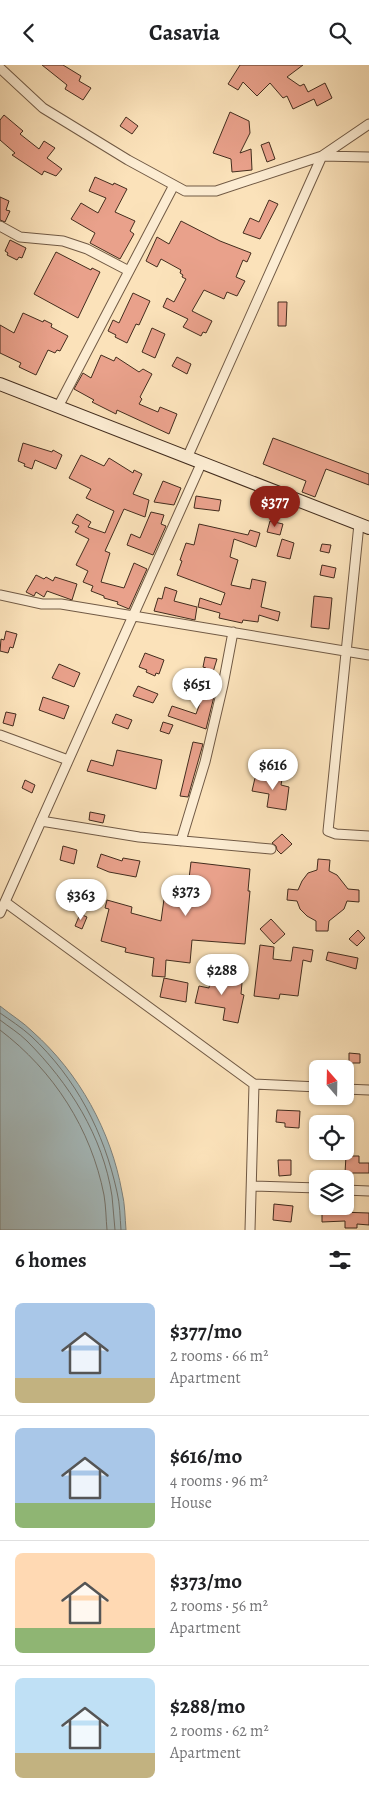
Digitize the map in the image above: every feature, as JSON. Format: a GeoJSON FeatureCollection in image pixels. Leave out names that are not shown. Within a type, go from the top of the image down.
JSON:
{"type":"FeatureCollection","features":[{"type":"Feature","properties":{"kind":"main road"},"geometry":{"type":"LineString","coordinates":[[0,384],[364,526]]}},
{"type":"Feature","properties":{"kind":"street"},"geometry":{"type":"LineString","coordinates":[[0,68],[43,108],[128,160],[185,191],[216,191],[322,156],[369,124]]}},
{"type":"Feature","properties":{"kind":"street"},"geometry":{"type":"LineString","coordinates":[[322,156],[369,157]]}},
{"type":"Feature","properties":{"kind":"street"},"geometry":{"type":"LineString","coordinates":[[187,458],[322,156]]}},
{"type":"Feature","properties":{"kind":"street"},"geometry":{"type":"LineString","coordinates":[[58,407],[174,185]]}},
{"type":"Feature","properties":{"kind":"street"},"geometry":{"type":"LineString","coordinates":[[0,226],[20,237],[63,241],[87,249],[129,271]]}},
{"type":"Feature","properties":{"kind":"street"},"geometry":{"type":"LineString","coordinates":[[0,913],[201,463]]}},
{"type":"Feature","properties":{"kind":"street"},"geometry":{"type":"LineString","coordinates":[[364,526],[328,831],[336,834],[369,836]]}},
{"type":"Feature","properties":{"kind":"street"},"geometry":{"type":"LineString","coordinates":[[0,595],[42,604],[61,604],[369,655]]}},
{"type":"Feature","properties":{"kind":"street"},"geometry":{"type":"LineString","coordinates":[[181,841],[205,762],[233,632]]}},
{"type":"Feature","properties":{"kind":"street"},"geometry":{"type":"LineString","coordinates":[[0,735],[68,760]]}},
{"type":"Feature","properties":{"kind":"street"},"geometry":{"type":"LineString","coordinates":[[41,821],[139,837],[271,849]]}},
{"type":"Feature","properties":{"kind":"street"},"geometry":{"type":"LineString","coordinates":[[5,902],[254,1085],[309,1087]]}},
{"type":"Feature","properties":{"kind":"street"},"geometry":{"type":"LineString","coordinates":[[250,1230],[254,1085]]}},
{"type":"Feature","properties":{"kind":"street"},"geometry":{"type":"LineString","coordinates":[[354,1089],[369,1090]]}},
{"type":"Feature","properties":{"kind":"street"},"geometry":{"type":"LineString","coordinates":[[252,1186],[309,1189]]}},
{"type":"Feature","properties":{"kind":"street"},"geometry":{"type":"LineString","coordinates":[[354,1190],[369,1191]]}},
{"type":"Feature","properties":{"kind":"water"},"geometry":{"type":"Polygon","coordinates":[[[0,1006],[25,1025],[50,1048],[65,1066],[91,1105],[110,1147],[117,1169],[124,1201],[126,1230],[0,1230],[0,1006]]]}},
{"type":"Feature","properties":{"kind":"building"},"geometry":{"type":"Polygon","coordinates":[[[42,65],[63,65],[81,76],[79,81],[91,88],[83,100],[65,89],[67,85],[42,65]]]}},
{"type":"Feature","properties":{"kind":"building"},"geometry":{"type":"Polygon","coordinates":[[[240,65],[303,65],[287,77],[300,86],[304,84],[308,92],[325,83],[332,98],[317,106],[314,99],[293,109],[287,96],[283,98],[270,83],[257,96],[243,82],[238,90],[228,84],[240,65]]]}},
{"type":"Feature","properties":{"kind":"building"},"geometry":{"type":"Polygon","coordinates":[[[230,112],[249,121],[250,133],[240,153],[251,149],[252,170],[232,172],[231,159],[213,153],[230,112]]]}},
{"type":"Feature","properties":{"kind":"building"},"geometry":{"type":"Polygon","coordinates":[[[4,115],[23,131],[20,134],[39,149],[44,141],[55,148],[47,158],[62,169],[56,176],[44,171],[42,175],[12,155],[15,153],[0,140],[0,120],[4,115]]]}},
{"type":"Feature","properties":{"kind":"building"},"geometry":{"type":"Polygon","coordinates":[[[126,117],[138,126],[132,134],[120,126],[126,117]]]}},
{"type":"Feature","properties":{"kind":"building"},"geometry":{"type":"Polygon","coordinates":[[[269,142],[275,159],[267,162],[261,145],[269,142]]]}},
{"type":"Feature","properties":{"kind":"building"},"geometry":{"type":"Polygon","coordinates":[[[95,177],[127,189],[115,212],[135,221],[130,231],[134,234],[120,259],[90,243],[95,233],[71,219],[81,203],[98,213],[106,198],[89,191],[95,177]]]}},
{"type":"Feature","properties":{"kind":"building"},"geometry":{"type":"Polygon","coordinates":[[[0,197],[9,201],[6,210],[10,211],[5,222],[0,220],[0,197]]]}},
{"type":"Feature","properties":{"kind":"building"},"geometry":{"type":"Polygon","coordinates":[[[269,200],[278,204],[260,239],[243,233],[250,218],[259,222],[269,200]]]}},
{"type":"Feature","properties":{"kind":"building"},"geometry":{"type":"Polygon","coordinates":[[[181,221],[220,241],[251,253],[247,262],[243,260],[236,277],[245,281],[237,296],[227,292],[224,299],[204,290],[192,311],[212,321],[206,333],[203,332],[201,336],[183,327],[188,319],[163,307],[167,298],[174,302],[186,279],[182,277],[181,270],[161,259],[157,267],[146,261],[157,237],[169,244],[181,221]]]}},
{"type":"Feature","properties":{"kind":"building"},"geometry":{"type":"Polygon","coordinates":[[[10,240],[26,248],[22,258],[19,257],[17,260],[7,255],[8,253],[5,251],[10,240]]]}},
{"type":"Feature","properties":{"kind":"building"},"geometry":{"type":"Polygon","coordinates":[[[56,252],[91,270],[92,268],[100,272],[78,318],[34,294],[56,252]]]}},
{"type":"Feature","properties":{"kind":"building"},"geometry":{"type":"Polygon","coordinates":[[[133,293],[150,301],[139,325],[136,324],[127,343],[108,331],[113,320],[119,323],[133,293]]]}},
{"type":"Feature","properties":{"kind":"building"},"geometry":{"type":"Polygon","coordinates":[[[278,302],[287,302],[286,326],[278,326],[278,302]]]}},
{"type":"Feature","properties":{"kind":"building"},"geometry":{"type":"Polygon","coordinates":[[[23,313],[52,324],[51,327],[68,336],[60,351],[57,350],[55,353],[48,350],[36,375],[19,367],[21,363],[0,353],[0,325],[14,333],[23,313]]]}},
{"type":"Feature","properties":{"kind":"building"},"geometry":{"type":"Polygon","coordinates":[[[152,328],[165,334],[155,358],[142,352],[152,328]]]}},
{"type":"Feature","properties":{"kind":"building"},"geometry":{"type":"Polygon","coordinates":[[[101,355],[114,361],[116,357],[139,372],[143,369],[152,374],[140,397],[142,399],[139,404],[158,412],[160,407],[177,414],[169,434],[117,410],[116,414],[92,402],[94,400],[74,389],[83,373],[91,378],[101,355]]]}},
{"type":"Feature","properties":{"kind":"building"},"geometry":{"type":"Polygon","coordinates":[[[177,357],[191,364],[187,374],[172,366],[177,357]]]}},
{"type":"Feature","properties":{"kind":"building"},"geometry":{"type":"Polygon","coordinates":[[[273,438],[369,474],[369,485],[326,469],[315,497],[302,492],[306,481],[263,464],[273,438]]]}},
{"type":"Feature","properties":{"kind":"building"},"geometry":{"type":"Polygon","coordinates":[[[23,443],[52,452],[53,450],[62,455],[56,469],[35,460],[32,469],[24,466],[25,464],[18,461],[23,443]]]}},
{"type":"Feature","properties":{"kind":"building"},"geometry":{"type":"Polygon","coordinates":[[[81,455],[104,466],[109,458],[133,473],[134,470],[142,474],[133,494],[149,500],[145,517],[124,509],[105,551],[110,553],[101,582],[124,588],[134,563],[147,569],[129,609],[117,604],[118,602],[104,598],[104,596],[91,591],[93,586],[83,582],[88,571],[76,565],[89,539],[75,532],[79,526],[72,523],[77,514],[91,522],[88,527],[105,533],[114,511],[86,498],[91,489],[69,478],[81,455]]]}},
{"type":"Feature","properties":{"kind":"building"},"geometry":{"type":"Polygon","coordinates":[[[163,481],[181,488],[174,505],[154,502],[163,481]]]}},
{"type":"Feature","properties":{"kind":"building"},"geometry":{"type":"Polygon","coordinates":[[[196,496],[221,500],[219,511],[194,508],[196,496]]]}},
{"type":"Feature","properties":{"kind":"building"},"geometry":{"type":"Polygon","coordinates":[[[151,512],[164,515],[161,524],[166,526],[153,555],[127,545],[131,534],[140,538],[151,512]]]}},
{"type":"Feature","properties":{"kind":"building"},"geometry":{"type":"Polygon","coordinates":[[[270,521],[283,524],[280,535],[267,532],[270,521]]]}},
{"type":"Feature","properties":{"kind":"building"},"geometry":{"type":"Polygon","coordinates":[[[199,524],[248,535],[250,530],[260,533],[256,547],[234,539],[230,557],[238,560],[231,585],[250,589],[252,579],[266,582],[261,607],[280,612],[278,621],[259,615],[258,622],[243,620],[242,623],[219,618],[220,613],[198,607],[200,598],[221,605],[225,593],[177,575],[186,543],[194,545],[199,524]]]}},
{"type":"Feature","properties":{"kind":"building"},"geometry":{"type":"Polygon","coordinates":[[[282,539],[294,543],[290,559],[277,556],[282,539]]]}},
{"type":"Feature","properties":{"kind":"building"},"geometry":{"type":"Polygon","coordinates":[[[322,544],[331,545],[329,553],[320,551],[322,544]]]}},
{"type":"Feature","properties":{"kind":"building"},"geometry":{"type":"Polygon","coordinates":[[[322,565],[336,568],[334,578],[320,575],[322,565]]]}},
{"type":"Feature","properties":{"kind":"building"},"geometry":{"type":"Polygon","coordinates":[[[36,575],[53,581],[55,577],[77,584],[72,600],[47,591],[44,597],[36,592],[34,596],[26,592],[36,575]]]}},
{"type":"Feature","properties":{"kind":"building"},"geometry":{"type":"Polygon","coordinates":[[[165,587],[177,591],[174,601],[197,607],[195,620],[154,611],[158,598],[162,599],[165,587]]]}},
{"type":"Feature","properties":{"kind":"building"},"geometry":{"type":"Polygon","coordinates":[[[314,596],[332,598],[329,629],[311,627],[314,596]]]}},
{"type":"Feature","properties":{"kind":"building"},"geometry":{"type":"Polygon","coordinates":[[[6,631],[17,634],[13,648],[10,647],[8,653],[0,651],[1,639],[4,640],[6,631]]]}},
{"type":"Feature","properties":{"kind":"building"},"geometry":{"type":"Polygon","coordinates":[[[145,653],[164,660],[159,674],[156,673],[155,676],[139,667],[145,653]]]}},
{"type":"Feature","properties":{"kind":"building"},"geometry":{"type":"Polygon","coordinates":[[[205,657],[217,659],[213,672],[206,671],[206,668],[203,667],[205,657]]]}},
{"type":"Feature","properties":{"kind":"building"},"geometry":{"type":"Polygon","coordinates":[[[59,664],[80,673],[74,687],[52,678],[59,664]]]}},
{"type":"Feature","properties":{"kind":"building"},"geometry":{"type":"Polygon","coordinates":[[[212,679],[218,680],[206,729],[168,716],[172,706],[196,714],[203,695],[210,697],[212,679]]]}},
{"type":"Feature","properties":{"kind":"building"},"geometry":{"type":"Polygon","coordinates":[[[138,686],[158,694],[153,703],[133,696],[138,686]]]}},
{"type":"Feature","properties":{"kind":"building"},"geometry":{"type":"Polygon","coordinates":[[[43,697],[69,706],[64,719],[39,710],[43,697]]]}},
{"type":"Feature","properties":{"kind":"building"},"geometry":{"type":"Polygon","coordinates":[[[6,712],[16,714],[13,726],[3,723],[6,712]]]}},
{"type":"Feature","properties":{"kind":"building"},"geometry":{"type":"Polygon","coordinates":[[[116,714],[132,720],[128,729],[112,723],[116,714]]]}},
{"type":"Feature","properties":{"kind":"building"},"geometry":{"type":"Polygon","coordinates":[[[163,722],[173,725],[169,734],[160,731],[163,722]]]}},
{"type":"Feature","properties":{"kind":"building"},"geometry":{"type":"Polygon","coordinates":[[[193,742],[203,744],[188,797],[180,796],[193,742]]]}},
{"type":"Feature","properties":{"kind":"building"},"geometry":{"type":"Polygon","coordinates":[[[117,750],[162,760],[156,789],[87,771],[91,760],[113,766],[117,750]]]}},
{"type":"Feature","properties":{"kind":"building"},"geometry":{"type":"Polygon","coordinates":[[[274,773],[283,774],[281,785],[289,787],[286,810],[267,807],[269,794],[252,791],[255,778],[273,782],[274,773]]]}},
{"type":"Feature","properties":{"kind":"building"},"geometry":{"type":"Polygon","coordinates":[[[25,780],[35,785],[32,793],[22,788],[25,780]]]}},
{"type":"Feature","properties":{"kind":"building"},"geometry":{"type":"Polygon","coordinates":[[[90,812],[105,815],[103,823],[89,820],[90,812]]]}},
{"type":"Feature","properties":{"kind":"building"},"geometry":{"type":"Polygon","coordinates":[[[282,834],[292,844],[281,854],[272,843],[282,834]]]}},
{"type":"Feature","properties":{"kind":"building"},"geometry":{"type":"Polygon","coordinates":[[[63,846],[77,850],[74,864],[60,860],[63,846]]]}},
{"type":"Feature","properties":{"kind":"building"},"geometry":{"type":"Polygon","coordinates":[[[101,854],[122,861],[123,858],[140,861],[136,877],[109,872],[97,867],[101,854]]]}},
{"type":"Feature","properties":{"kind":"building"},"geometry":{"type":"Polygon","coordinates":[[[318,859],[330,860],[329,871],[337,875],[348,889],[359,890],[359,902],[347,901],[344,909],[329,921],[328,931],[316,931],[316,921],[300,909],[297,901],[287,900],[288,889],[298,890],[308,873],[317,870],[318,859]]]}},
{"type":"Feature","properties":{"kind":"building"},"geometry":{"type":"Polygon","coordinates":[[[191,862],[250,869],[245,944],[192,940],[190,963],[166,960],[165,977],[152,976],[154,958],[125,952],[126,948],[101,941],[109,909],[105,908],[107,900],[132,907],[131,913],[161,921],[164,899],[176,901],[178,885],[188,887],[191,862]]]}},
{"type":"Feature","properties":{"kind":"building"},"geometry":{"type":"Polygon","coordinates":[[[80,914],[87,917],[82,929],[75,926],[80,914]]]}},
{"type":"Feature","properties":{"kind":"building"},"geometry":{"type":"Polygon","coordinates":[[[271,919],[285,934],[274,944],[260,929],[271,919]]]}},
{"type":"Feature","properties":{"kind":"building"},"geometry":{"type":"Polygon","coordinates":[[[358,930],[365,938],[357,946],[349,939],[358,930]]]}},
{"type":"Feature","properties":{"kind":"building"},"geometry":{"type":"Polygon","coordinates":[[[260,945],[274,947],[273,959],[291,961],[293,947],[313,950],[311,962],[303,960],[298,996],[280,994],[279,999],[254,996],[260,945]]]}},
{"type":"Feature","properties":{"kind":"building"},"geometry":{"type":"Polygon","coordinates":[[[328,952],[358,958],[356,969],[326,960],[328,952]]]}},
{"type":"Feature","properties":{"kind":"building"},"geometry":{"type":"Polygon","coordinates":[[[206,960],[213,961],[211,970],[204,968],[206,960]]]}},
{"type":"Feature","properties":{"kind":"building"},"geometry":{"type":"Polygon","coordinates":[[[212,969],[224,970],[222,980],[242,983],[241,994],[244,995],[238,1023],[223,1020],[225,1008],[195,1003],[199,986],[209,988],[212,969]]]}},
{"type":"Feature","properties":{"kind":"building"},"geometry":{"type":"Polygon","coordinates":[[[164,978],[188,983],[186,1002],[160,997],[164,978]]]}},
{"type":"Feature","properties":{"kind":"building"},"geometry":{"type":"Polygon","coordinates":[[[349,1053],[360,1054],[360,1063],[354,1063],[354,1060],[349,1060],[349,1053]]]}},
{"type":"Feature","properties":{"kind":"building"},"geometry":{"type":"Polygon","coordinates":[[[277,1110],[300,1111],[299,1128],[285,1127],[285,1123],[276,1122],[277,1110]]]}},
{"type":"Feature","properties":{"kind":"building"},"geometry":{"type":"Polygon","coordinates":[[[354,1156],[359,1156],[359,1163],[369,1163],[369,1173],[354,1173],[354,1170],[345,1170],[346,1160],[354,1160],[354,1156]]]}},
{"type":"Feature","properties":{"kind":"building"},"geometry":{"type":"Polygon","coordinates":[[[278,1160],[291,1160],[291,1175],[279,1176],[278,1160]]]}},
{"type":"Feature","properties":{"kind":"building"},"geometry":{"type":"Polygon","coordinates":[[[274,1204],[293,1206],[291,1222],[273,1220],[274,1204]]]}},
{"type":"Feature","properties":{"kind":"building"},"geometry":{"type":"Polygon","coordinates":[[[369,1213],[369,1225],[357,1224],[357,1228],[345,1228],[345,1221],[322,1222],[322,1215],[369,1213]]]}}]}
